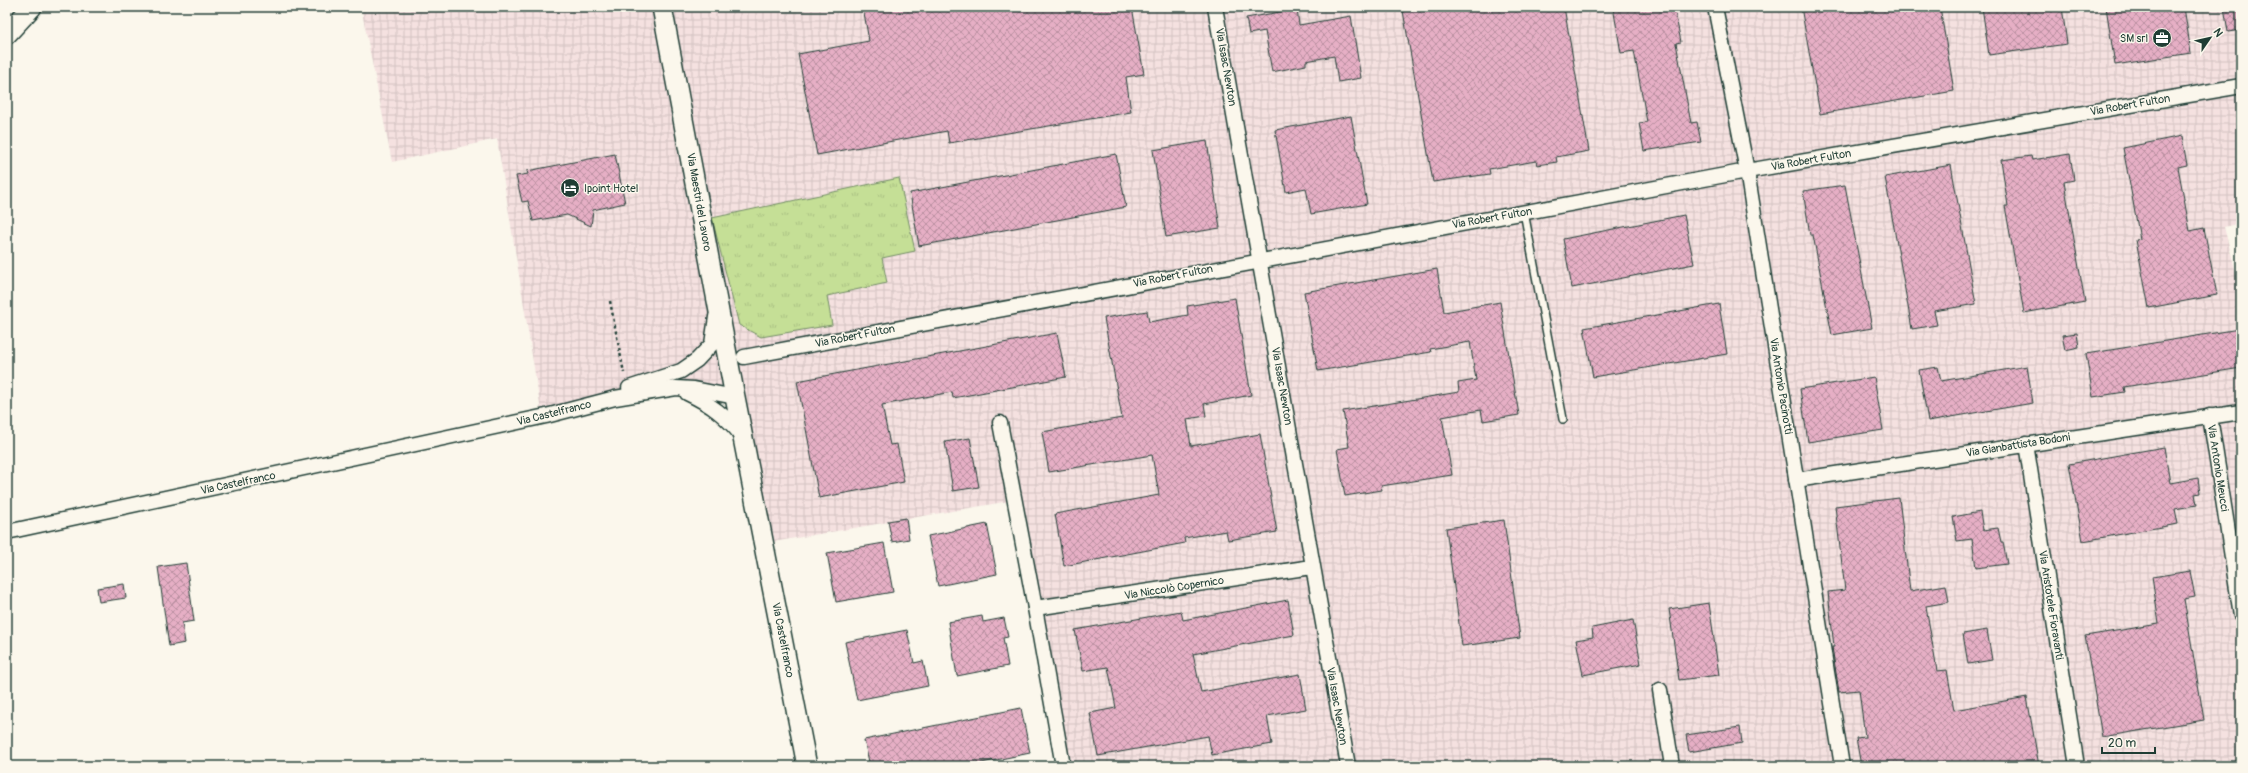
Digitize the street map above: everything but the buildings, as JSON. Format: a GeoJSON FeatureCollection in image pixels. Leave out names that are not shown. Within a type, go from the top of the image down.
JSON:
{"type":"FeatureCollection","features":[{"type":"Feature","properties":{"kind":"street"},"geometry":{"type":"LineString","coordinates":[[7,34],[32,7]]}},
{"type":"Feature","properties":{"kind":"street","name":"Via Maestri del Lavoro"},"geometry":{"type":"LineString","coordinates":[[662,7],[734,397]]}},
{"type":"Feature","properties":{"kind":"street","name":"Via Isaac Newton"},"geometry":{"type":"LineString","coordinates":[[1215,7],[1348,766]]}},
{"type":"Feature","properties":{"kind":"street","name":"Via Antonio Pacinotti"},"geometry":{"type":"LineString","coordinates":[[1715,7],[1747,171],[1842,766]]}},
{"type":"Feature","properties":{"kind":"street","name":"Via Robert Fulton"},"geometry":{"type":"LineString","coordinates":[[744,357],[1260,260],[1747,171],[2241,86]]}},
{"type":"Feature","properties":{"kind":"street"},"geometry":{"type":"LineString","coordinates":[[588,405],[632,387],[682,371],[697,360],[712,344],[716,325],[717,300]]}},
{"type":"Feature","properties":{"kind":"street"},"geometry":{"type":"LineString","coordinates":[[676,388],[707,403],[725,415],[743,437]]}},
{"type":"Feature","properties":{"kind":"street","name":"Via Castelfranco"},"geometry":{"type":"LineString","coordinates":[[7,532],[546,416],[588,405],[676,388],[694,389],[734,397],[808,766]]}},
{"type":"Feature","properties":{"kind":"street","name":"Via Gianbattista Bodoni"},"geometry":{"type":"LineString","coordinates":[[1796,480],[2241,412]]}},
{"type":"Feature","properties":{"kind":"street","name":"Via Antonio Meucci"},"geometry":{"type":"LineString","coordinates":[[2210,416],[2241,615]]}},
{"type":"Feature","properties":{"kind":"street"},"geometry":{"type":"LineString","coordinates":[[1000,423],[1064,766]]}},
{"type":"Feature","properties":{"kind":"street","name":"Via Aristotele Fioravanti"},"geometry":{"type":"LineString","coordinates":[[2026,444],[2076,766]]}},
{"type":"Feature","properties":{"kind":"street","name":"Via Niccolò Copernico"},"geometry":{"type":"LineString","coordinates":[[1035,608],[1312,567]]}},
{"type":"Feature","properties":{"kind":"street"},"geometry":{"type":"LineString","coordinates":[[1660,690],[1672,766]]}},
{"type":"Feature","properties":{"kind":"lane"},"geometry":{"type":"LineString","coordinates":[[1524,212],[1563,419]]}},
{"type":"Feature","properties":{"kind":"path"},"geometry":{"type":"LineString","coordinates":[[610,301],[624,376]]}},
{"type":"Feature","properties":{"kind":"shaded area"},"geometry":{"type":"Polygon","coordinates":[[[361,7],[2241,7],[2241,223],[2224,227],[2241,292],[2241,766],[1062,766],[1010,501],[755,545],[725,391],[575,408],[542,417],[497,139],[392,162],[361,7]]]}},
{"type":"Feature","properties":{"kind":"green space"},"geometry":{"type":"Polygon","coordinates":[[[899,178],[915,251],[882,258],[887,283],[827,296],[832,325],[761,337],[739,325],[712,218],[899,178]]]}},
{"type":"Feature","properties":{"kind":"place","name":"SM srl"},"geometry":{"type":"Point","coordinates":[2162,38]}},
{"type":"Feature","properties":{"kind":"place","name":"Ipoint Hotel"},"geometry":{"type":"Point","coordinates":[570,188]}}]}
